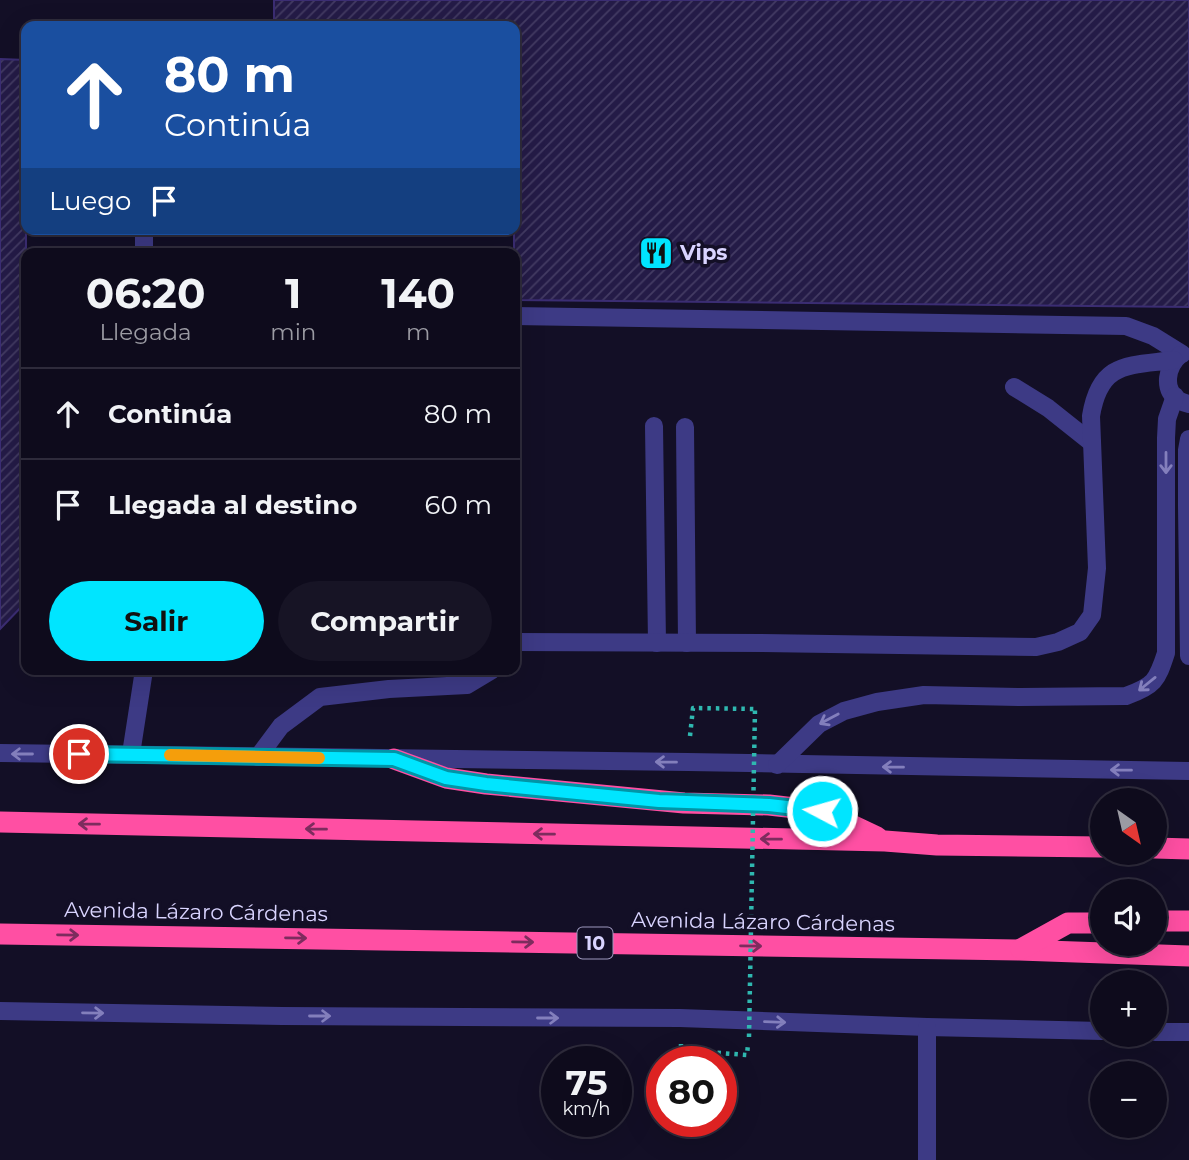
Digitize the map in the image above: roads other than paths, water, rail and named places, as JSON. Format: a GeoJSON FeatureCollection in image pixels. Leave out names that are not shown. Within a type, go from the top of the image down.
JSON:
{"type":"FeatureCollection","features":[{"type":"Feature","properties":{"kind":"highway"},"geometry":{"type":"LineString","coordinates":[[394,759],[446,778],[486,784],[671,802],[769,805],[822,811],[885,841]]}},
{"type":"Feature","properties":{"kind":"highway"},"geometry":{"type":"LineString","coordinates":[[0,822],[1090,848]]}},
{"type":"Feature","properties":{"kind":"highway"},"geometry":{"type":"LineString","coordinates":[[1167,848],[1189,849]]}},
{"type":"Feature","properties":{"kind":"highway"},"geometry":{"type":"LineString","coordinates":[[1167,921],[1189,920]]}},
{"type":"Feature","properties":{"kind":"highway"},"geometry":{"type":"LineString","coordinates":[[1019,950],[1068,923],[1090,923]]}},
{"type":"Feature","properties":{"kind":"highway","name":"Avenida Lázaro Cárdenas"},"geometry":{"type":"LineString","coordinates":[[0,934],[1019,950],[1189,957]]}},
{"type":"Feature","properties":{"kind":"street"},"geometry":{"type":"LineString","coordinates":[[520,316],[1126,326],[1153,336],[1182,355]]}},
{"type":"Feature","properties":{"kind":"street"},"geometry":{"type":"LineString","coordinates":[[777,765],[819,724],[844,711],[877,702],[924,695],[1126,696],[1153,683],[1161,670],[1166,653],[1167,419],[1170,406],[1182,400],[1169,387],[1168,377],[1169,368],[1182,355]]}},
{"type":"Feature","properties":{"kind":"street"},"geometry":{"type":"LineString","coordinates":[[520,642],[1036,647],[1058,642],[1080,632],[1092,615],[1097,568],[1091,416],[1093,399],[1108,375],[1118,369],[1182,355]]}},
{"type":"Feature","properties":{"kind":"street"},"geometry":{"type":"LineString","coordinates":[[1014,387],[1048,408],[1092,443]]}},
{"type":"Feature","properties":{"kind":"street"},"geometry":{"type":"LineString","coordinates":[[654,426],[657,643]]}},
{"type":"Feature","properties":{"kind":"street"},"geometry":{"type":"LineString","coordinates":[[685,427],[687,643]]}},
{"type":"Feature","properties":{"kind":"street"},"geometry":{"type":"LineString","coordinates":[[1189,439],[1189,656]]}},
{"type":"Feature","properties":{"kind":"street"},"geometry":{"type":"LineString","coordinates":[[131,754],[143,675]]}},
{"type":"Feature","properties":{"kind":"street"},"geometry":{"type":"LineString","coordinates":[[258,757],[281,726],[320,697],[389,689],[467,685],[484,675]]}},
{"type":"Feature","properties":{"kind":"street"},"geometry":{"type":"LineString","coordinates":[[0,753],[1189,771]]}},
{"type":"Feature","properties":{"kind":"street"},"geometry":{"type":"LineString","coordinates":[[0,1012],[680,1018],[1090,1031]]}},
{"type":"Feature","properties":{"kind":"street"},"geometry":{"type":"LineString","coordinates":[[927,1027],[927,1160]]}},
{"type":"Feature","properties":{"kind":"street"},"geometry":{"type":"LineString","coordinates":[[1167,1032],[1189,1032]]}},
{"type":"Feature","properties":{"kind":"place","name":"Vips"},"geometry":{"type":"Point","coordinates":[656,253]}}]}
